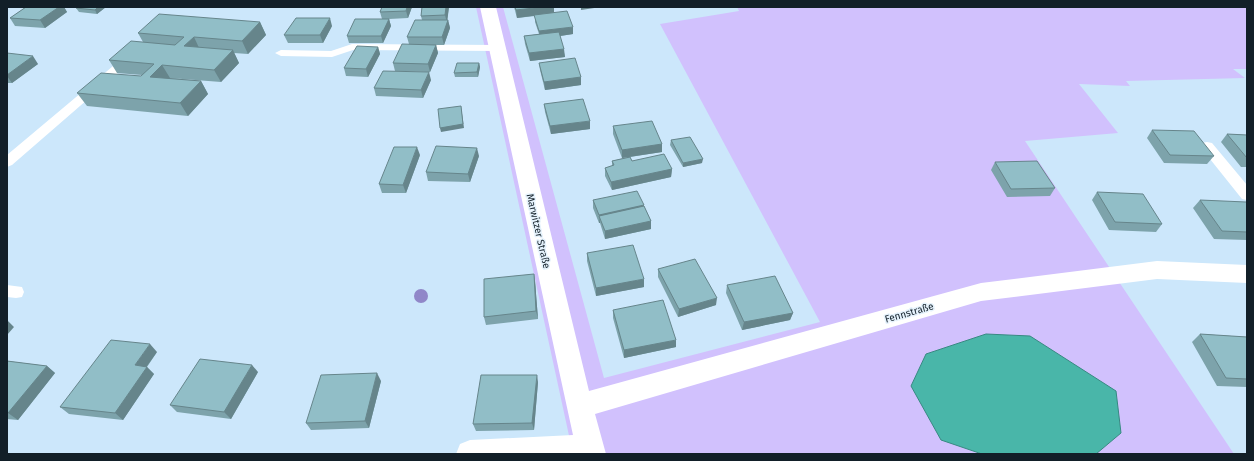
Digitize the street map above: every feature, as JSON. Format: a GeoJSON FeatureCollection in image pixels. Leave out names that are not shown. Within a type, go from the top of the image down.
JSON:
{"type":"FeatureCollection","features":[{"type":"Feature","properties":{"kind":"street","name":"Marwitzer Straße"},"geometry":{"type":"LineString","coordinates":[[488,7],[579,406],[592,451]]}},
{"type":"Feature","properties":{"kind":"street","name":"Fennstraße"},"geometry":{"type":"LineString","coordinates":[[579,406],[981,292],[1157,270],[1247,274]]}},
{"type":"Feature","properties":{"kind":"street"},"geometry":{"type":"LineString","coordinates":[[470,454],[592,451]]}},
{"type":"Feature","properties":{"kind":"lane"},"geometry":{"type":"LineString","coordinates":[[281,53],[332,54],[352,46],[497,48]]}},
{"type":"Feature","properties":{"kind":"lane"},"geometry":{"type":"LineString","coordinates":[[7,162],[138,51]]}},
{"type":"Feature","properties":{"kind":"lane"},"geometry":{"type":"LineString","coordinates":[[1207,146],[1247,195]]}},
{"type":"Feature","properties":{"kind":"shaded area"},"geometry":{"type":"Polygon","coordinates":[[[476,7],[503,7],[604,378],[820,322],[660,24],[739,11],[737,7],[1247,7],[1247,69],[1233,69],[1245,78],[1126,81],[1130,86],[1079,84],[1118,133],[1025,141],[1234,454],[1096,454],[1121,433],[941,440],[982,454],[573,454],[476,7]]]}},
{"type":"Feature","properties":{"kind":"shaded area"},"geometry":{"type":"Polygon","coordinates":[[[986,334],[1030,336],[1116,391],[1121,433],[1096,454],[982,454],[941,440],[911,386],[926,354],[986,334]]]}},
{"type":"Feature","properties":{"kind":"building"},"geometry":{"type":"Polygon","coordinates":[[[26,7],[59,7],[40,20],[10,18],[26,7]]]}},
{"type":"Feature","properties":{"kind":"building"},"geometry":{"type":"Polygon","coordinates":[[[98,7],[95,10],[76,8],[98,7]]]}},
{"type":"Feature","properties":{"kind":"building"},"geometry":{"type":"Polygon","coordinates":[[[382,7],[407,7],[406,11],[380,12],[382,7]]]}},
{"type":"Feature","properties":{"kind":"building"},"geometry":{"type":"Polygon","coordinates":[[[422,7],[446,7],[445,15],[421,16],[422,7]]]}},
{"type":"Feature","properties":{"kind":"building"},"geometry":{"type":"Polygon","coordinates":[[[515,7],[543,7],[516,10],[515,7]]]}},
{"type":"Feature","properties":{"kind":"building"},"geometry":{"type":"Polygon","coordinates":[[[567,11],[573,27],[539,31],[534,15],[567,11]]]}},
{"type":"Feature","properties":{"kind":"building"},"geometry":{"type":"Polygon","coordinates":[[[159,14],[260,22],[242,41],[194,37],[184,46],[233,50],[214,70],[162,65],[150,77],[201,81],[180,103],[77,93],[101,73],[141,76],[154,64],[109,60],[131,41],[175,45],[184,37],[138,33],[159,14]]]}},
{"type":"Feature","properties":{"kind":"building"},"geometry":{"type":"Polygon","coordinates":[[[296,18],[330,18],[320,35],[284,35],[296,18]]]}},
{"type":"Feature","properties":{"kind":"building"},"geometry":{"type":"Polygon","coordinates":[[[355,19],[389,19],[381,36],[347,36],[355,19]]]}},
{"type":"Feature","properties":{"kind":"building"},"geometry":{"type":"Polygon","coordinates":[[[415,20],[448,20],[442,37],[407,37],[415,20]]]}},
{"type":"Feature","properties":{"kind":"building"},"geometry":{"type":"Polygon","coordinates":[[[559,32],[564,49],[529,53],[524,36],[559,32]]]}},
{"type":"Feature","properties":{"kind":"building"},"geometry":{"type":"Polygon","coordinates":[[[402,44],[436,45],[428,64],[393,63],[402,44]]]}},
{"type":"Feature","properties":{"kind":"building"},"geometry":{"type":"Polygon","coordinates":[[[357,46],[378,47],[366,69],[344,68],[357,46]]]}},
{"type":"Feature","properties":{"kind":"building"},"geometry":{"type":"Polygon","coordinates":[[[7,53],[33,56],[7,75],[7,53]]]}},
{"type":"Feature","properties":{"kind":"building"},"geometry":{"type":"Polygon","coordinates":[[[575,58],[581,77],[544,82],[539,63],[575,58]]]}},
{"type":"Feature","properties":{"kind":"building"},"geometry":{"type":"Polygon","coordinates":[[[457,63],[479,63],[477,72],[454,73],[457,63]]]}},
{"type":"Feature","properties":{"kind":"building"},"geometry":{"type":"Polygon","coordinates":[[[383,71],[429,72],[421,90],[374,88],[383,71]]]}},
{"type":"Feature","properties":{"kind":"building"},"geometry":{"type":"Polygon","coordinates":[[[583,99],[590,121],[550,126],[544,104],[583,99]]]}},
{"type":"Feature","properties":{"kind":"building"},"geometry":{"type":"Polygon","coordinates":[[[461,106],[463,124],[440,128],[438,109],[461,106]]]}},
{"type":"Feature","properties":{"kind":"building"},"geometry":{"type":"Polygon","coordinates":[[[652,121],[662,144],[622,150],[613,126],[652,121]]]}},
{"type":"Feature","properties":{"kind":"building"},"geometry":{"type":"Polygon","coordinates":[[[1152,130],[1194,131],[1214,156],[1170,155],[1152,130]]]}},
{"type":"Feature","properties":{"kind":"building"},"geometry":{"type":"Polygon","coordinates":[[[1227,134],[1247,135],[1247,158],[1227,134]]]}},
{"type":"Feature","properties":{"kind":"building"},"geometry":{"type":"Polygon","coordinates":[[[690,137],[703,159],[683,163],[671,140],[690,137]]]}},
{"type":"Feature","properties":{"kind":"building"},"geometry":{"type":"Polygon","coordinates":[[[436,146],[477,148],[468,174],[426,172],[436,146]]]}},
{"type":"Feature","properties":{"kind":"building"},"geometry":{"type":"Polygon","coordinates":[[[394,147],[417,147],[403,185],[379,184],[394,147]]]}},
{"type":"Feature","properties":{"kind":"building"},"geometry":{"type":"Polygon","coordinates":[[[664,154],[672,169],[611,182],[605,168],[614,165],[612,161],[630,157],[632,161],[664,154]]]}},
{"type":"Feature","properties":{"kind":"building"},"geometry":{"type":"Polygon","coordinates":[[[1037,161],[1055,188],[1011,189],[995,162],[1037,161]]]}},
{"type":"Feature","properties":{"kind":"building"},"geometry":{"type":"Polygon","coordinates":[[[637,191],[644,205],[599,215],[593,200],[637,191]]]}},
{"type":"Feature","properties":{"kind":"building"},"geometry":{"type":"Polygon","coordinates":[[[1097,192],[1143,194],[1162,224],[1115,222],[1097,192]]]}},
{"type":"Feature","properties":{"kind":"building"},"geometry":{"type":"Polygon","coordinates":[[[1200,200],[1246,202],[1247,232],[1222,231],[1200,200]]]}},
{"type":"Feature","properties":{"kind":"building"},"geometry":{"type":"Polygon","coordinates":[[[644,206],[651,221],[605,231],[599,216],[644,206]]]}},
{"type":"Feature","properties":{"kind":"building"},"geometry":{"type":"Polygon","coordinates":[[[633,245],[644,279],[596,288],[587,253],[633,245]]]}},
{"type":"Feature","properties":{"kind":"building"},"geometry":{"type":"Polygon","coordinates":[[[695,259],[717,298],[679,309],[658,269],[695,259]]]}},
{"type":"Feature","properties":{"kind":"building"},"geometry":{"type":"Polygon","coordinates":[[[534,274],[536,311],[484,317],[484,279],[534,274]]]}},
{"type":"Feature","properties":{"kind":"building"},"geometry":{"type":"Polygon","coordinates":[[[775,276],[793,313],[744,322],[727,285],[775,276]]]}},
{"type":"Feature","properties":{"kind":"building"},"geometry":{"type":"Polygon","coordinates":[[[663,300],[676,340],[624,350],[613,310],[663,300]]]}},
{"type":"Feature","properties":{"kind":"building"},"geometry":{"type":"Polygon","coordinates":[[[1200,334],[1247,337],[1247,379],[1226,378],[1200,334]]]}},
{"type":"Feature","properties":{"kind":"building"},"geometry":{"type":"Polygon","coordinates":[[[111,340],[150,344],[135,365],[147,367],[115,413],[60,407],[111,340]]]}},
{"type":"Feature","properties":{"kind":"building"},"geometry":{"type":"Polygon","coordinates":[[[200,359],[252,365],[224,412],[170,405],[200,359]]]}},
{"type":"Feature","properties":{"kind":"building"},"geometry":{"type":"Polygon","coordinates":[[[7,361],[47,366],[8,413],[7,413],[7,361]]]}},
{"type":"Feature","properties":{"kind":"building"},"geometry":{"type":"Polygon","coordinates":[[[377,373],[365,421],[306,423],[321,375],[377,373]]]}},
{"type":"Feature","properties":{"kind":"building"},"geometry":{"type":"Polygon","coordinates":[[[481,375],[537,375],[532,423],[473,424],[481,375]]]}}]}
